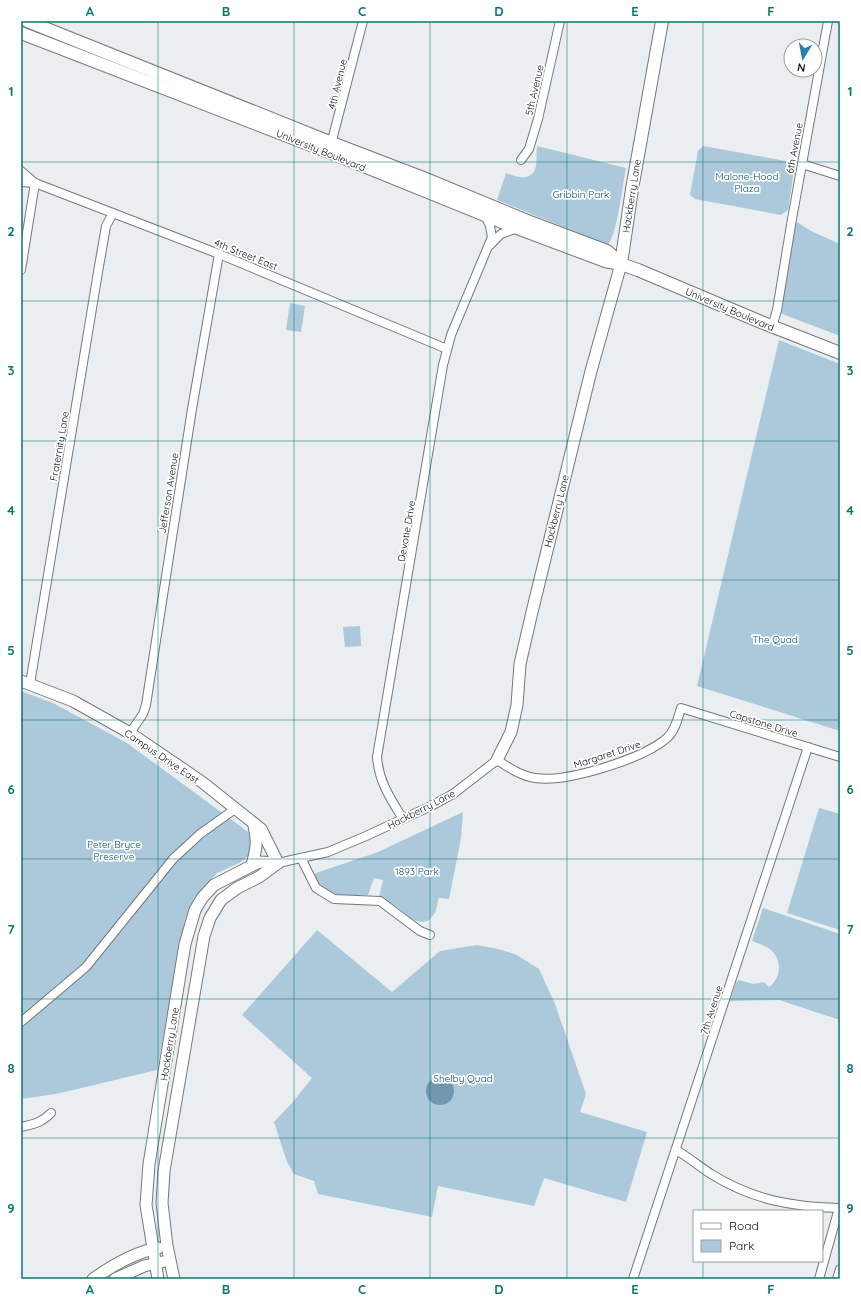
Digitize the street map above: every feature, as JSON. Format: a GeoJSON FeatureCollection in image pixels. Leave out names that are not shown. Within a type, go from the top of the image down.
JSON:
{"type":"FeatureCollection","features":[{"type":"Feature","properties":{"kind":"main road","name":"University Boulevard"},"geometry":{"type":"LineString","coordinates":[[27,21],[330,148],[485,215],[605,261],[621,264],[840,354]]}},
{"type":"Feature","properties":{"kind":"main road","name":"Hackberry Lane"},"geometry":{"type":"LineString","coordinates":[[621,264],[632,189],[662,21]]}},
{"type":"Feature","properties":{"kind":"main road","name":"University Boulevard"},"geometry":{"type":"LineString","coordinates":[[21,33],[330,148],[421,178],[607,251],[621,264]]}},
{"type":"Feature","properties":{"kind":"street","name":"4th Avenue"},"geometry":{"type":"LineString","coordinates":[[330,148],[363,21]]}},
{"type":"Feature","properties":{"kind":"street","name":"5th Avenue"},"geometry":{"type":"LineString","coordinates":[[521,160],[529,149],[538,119],[560,21]]}},
{"type":"Feature","properties":{"kind":"street","name":"6th Avenue"},"geometry":{"type":"LineString","coordinates":[[772,326],[777,310],[828,21]]}},
{"type":"Feature","properties":{"kind":"street"},"geometry":{"type":"LineString","coordinates":[[802,164],[840,176]]}},
{"type":"Feature","properties":{"kind":"street","name":"4th Street East"},"geometry":{"type":"LineString","coordinates":[[21,172],[36,183],[219,254],[447,349]]}},
{"type":"Feature","properties":{"kind":"street","name":"4th Street East"},"geometry":{"type":"LineString","coordinates":[[21,182],[36,183]]}},
{"type":"Feature","properties":{"kind":"street"},"geometry":{"type":"LineString","coordinates":[[21,270],[36,183]]}},
{"type":"Feature","properties":{"kind":"street","name":"Fraternity Lane"},"geometry":{"type":"LineString","coordinates":[[25,682],[106,226],[113,213]]}},
{"type":"Feature","properties":{"kind":"street","name":"Devotie Drive"},"geometry":{"type":"LineString","coordinates":[[403,819],[382,783],[378,770],[377,757],[447,349],[492,237],[490,226],[485,215]]}},
{"type":"Feature","properties":{"kind":"street","name":"Devotie Drive"},"geometry":{"type":"LineString","coordinates":[[488,247],[501,234],[517,228]]}},
{"type":"Feature","properties":{"kind":"street","name":"Jefferson Avenue"},"geometry":{"type":"LineString","coordinates":[[130,733],[143,714],[146,705],[192,409],[219,254]]}},
{"type":"Feature","properties":{"kind":"street","name":"Hackberry Lane"},"geometry":{"type":"LineString","coordinates":[[158,1279],[146,1204],[149,1164],[185,944],[195,910],[202,898],[214,885],[259,862],[278,863],[328,852],[403,819],[453,794],[497,760],[511,732],[517,705],[520,664],[532,612],[591,371],[621,264]]}},
{"type":"Feature","properties":{"kind":"street","name":"Campus Drive East"},"geometry":{"type":"LineString","coordinates":[[25,682],[73,701],[130,733],[202,782],[261,829],[278,863]]}},
{"type":"Feature","properties":{"kind":"street","name":"Margaret Drive"},"geometry":{"type":"LineString","coordinates":[[497,760],[526,776],[536,778],[565,777],[584,773],[625,760],[650,750],[667,738],[673,731],[681,708]]}},
{"type":"Feature","properties":{"kind":"street","name":"Capstone Drive"},"geometry":{"type":"LineString","coordinates":[[681,708],[840,757]]}},
{"type":"Feature","properties":{"kind":"street","name":"7th Avenue"},"geometry":{"type":"LineString","coordinates":[[633,1279],[808,747]]}},
{"type":"Feature","properties":{"kind":"street"},"geometry":{"type":"LineString","coordinates":[[21,1022],[86,967],[173,859],[200,834],[235,808]]}},
{"type":"Feature","properties":{"kind":"street"},"geometry":{"type":"LineString","coordinates":[[252,866],[257,838],[253,823]]}},
{"type":"Feature","properties":{"kind":"street"},"geometry":{"type":"LineString","coordinates":[[301,858],[316,888],[322,892],[334,899],[380,901],[420,931],[430,935]]}},
{"type":"Feature","properties":{"kind":"street","name":"Hackberry Lane"},"geometry":{"type":"LineString","coordinates":[[174,1279],[167,1246],[162,1203],[164,1171],[204,936],[210,918],[221,900],[237,888],[259,877],[278,863]]}},
{"type":"Feature","properties":{"kind":"street"},"geometry":{"type":"LineString","coordinates":[[21,1126],[32,1125],[44,1121],[51,1114]]}},
{"type":"Feature","properties":{"kind":"street"},"geometry":{"type":"LineString","coordinates":[[676,1150],[700,1167],[731,1185],[767,1199],[795,1206],[839,1208],[819,1279]]}},
{"type":"Feature","properties":{"kind":"street"},"geometry":{"type":"LineString","coordinates":[[93,1279],[129,1258],[153,1249],[167,1246]]}},
{"type":"Feature","properties":{"kind":"street"},"geometry":{"type":"LineString","coordinates":[[115,1279],[144,1266],[170,1260]]}},
{"type":"Feature","properties":{"kind":"street"},"geometry":{"type":"LineString","coordinates":[[837,1279],[840,1269]]}},
{"type":"Feature","properties":{"kind":"green space","name":"Gribbin Park"},"geometry":{"type":"Polygon","coordinates":[[[537,146],[626,168],[617,219],[608,245],[497,200],[506,173],[524,177],[529,176],[535,170],[537,146]]]}},
{"type":"Feature","properties":{"kind":"green space","name":"Malone-Hood Plaza"},"geometry":{"type":"Polygon","coordinates":[[[703,146],[795,164],[788,210],[781,215],[695,199],[690,195],[698,151],[703,146]]]}},
{"type":"Feature","properties":{"kind":"green space"},"geometry":{"type":"Polygon","coordinates":[[[792,219],[811,231],[840,244],[840,336],[777,312],[792,219]]]}},
{"type":"Feature","properties":{"kind":"green space"},"geometry":{"type":"Polygon","coordinates":[[[290,303],[305,306],[301,332],[286,330],[290,303]]]}},
{"type":"Feature","properties":{"kind":"green space","name":"The Quad"},"geometry":{"type":"Polygon","coordinates":[[[779,340],[840,364],[840,731],[697,686],[779,340]]]}},
{"type":"Feature","properties":{"kind":"green space"},"geometry":{"type":"Polygon","coordinates":[[[360,626],[361,646],[345,647],[343,627],[360,626]]]}},
{"type":"Feature","properties":{"kind":"green space","name":"Peter Bryce Preserve"},"geometry":{"type":"Polygon","coordinates":[[[21,691],[53,703],[127,743],[251,834],[251,854],[239,863],[217,873],[194,898],[185,920],[157,1070],[56,1094],[21,1099],[21,691]]]}},
{"type":"Feature","properties":{"kind":"green space"},"geometry":{"type":"Polygon","coordinates":[[[819,808],[840,814],[840,930],[787,913],[819,808]]]}},
{"type":"Feature","properties":{"kind":"green space","name":"1893 Park"},"geometry":{"type":"Polygon","coordinates":[[[463,812],[461,838],[449,899],[439,898],[435,913],[428,921],[422,922],[413,920],[394,905],[379,897],[383,880],[374,878],[368,895],[338,896],[325,890],[314,878],[316,873],[378,852],[463,812]]]}},
{"type":"Feature","properties":{"kind":"green space"},"geometry":{"type":"Polygon","coordinates":[[[763,908],[840,934],[840,1020],[779,1000],[730,1001],[736,983],[739,980],[753,984],[764,982],[769,987],[776,980],[778,975],[778,960],[772,951],[763,945],[752,941],[763,908]]]}},
{"type":"Feature","properties":{"kind":"green space","name":"Shelby Quad"},"geometry":{"type":"Polygon","coordinates":[[[317,930],[392,992],[440,951],[477,945],[515,954],[539,969],[555,1004],[586,1094],[580,1112],[647,1132],[626,1202],[544,1178],[534,1206],[438,1186],[432,1217],[318,1194],[314,1181],[294,1174],[287,1162],[274,1122],[292,1103],[312,1078],[242,1015],[317,930]]]}},
{"type":"Feature","properties":{"kind":"shaded area"},"geometry":{"type":"Polygon","coordinates":[[[440,1077],[450,1081],[454,1091],[450,1101],[440,1105],[430,1101],[426,1091],[430,1081],[440,1077]]]}}]}
